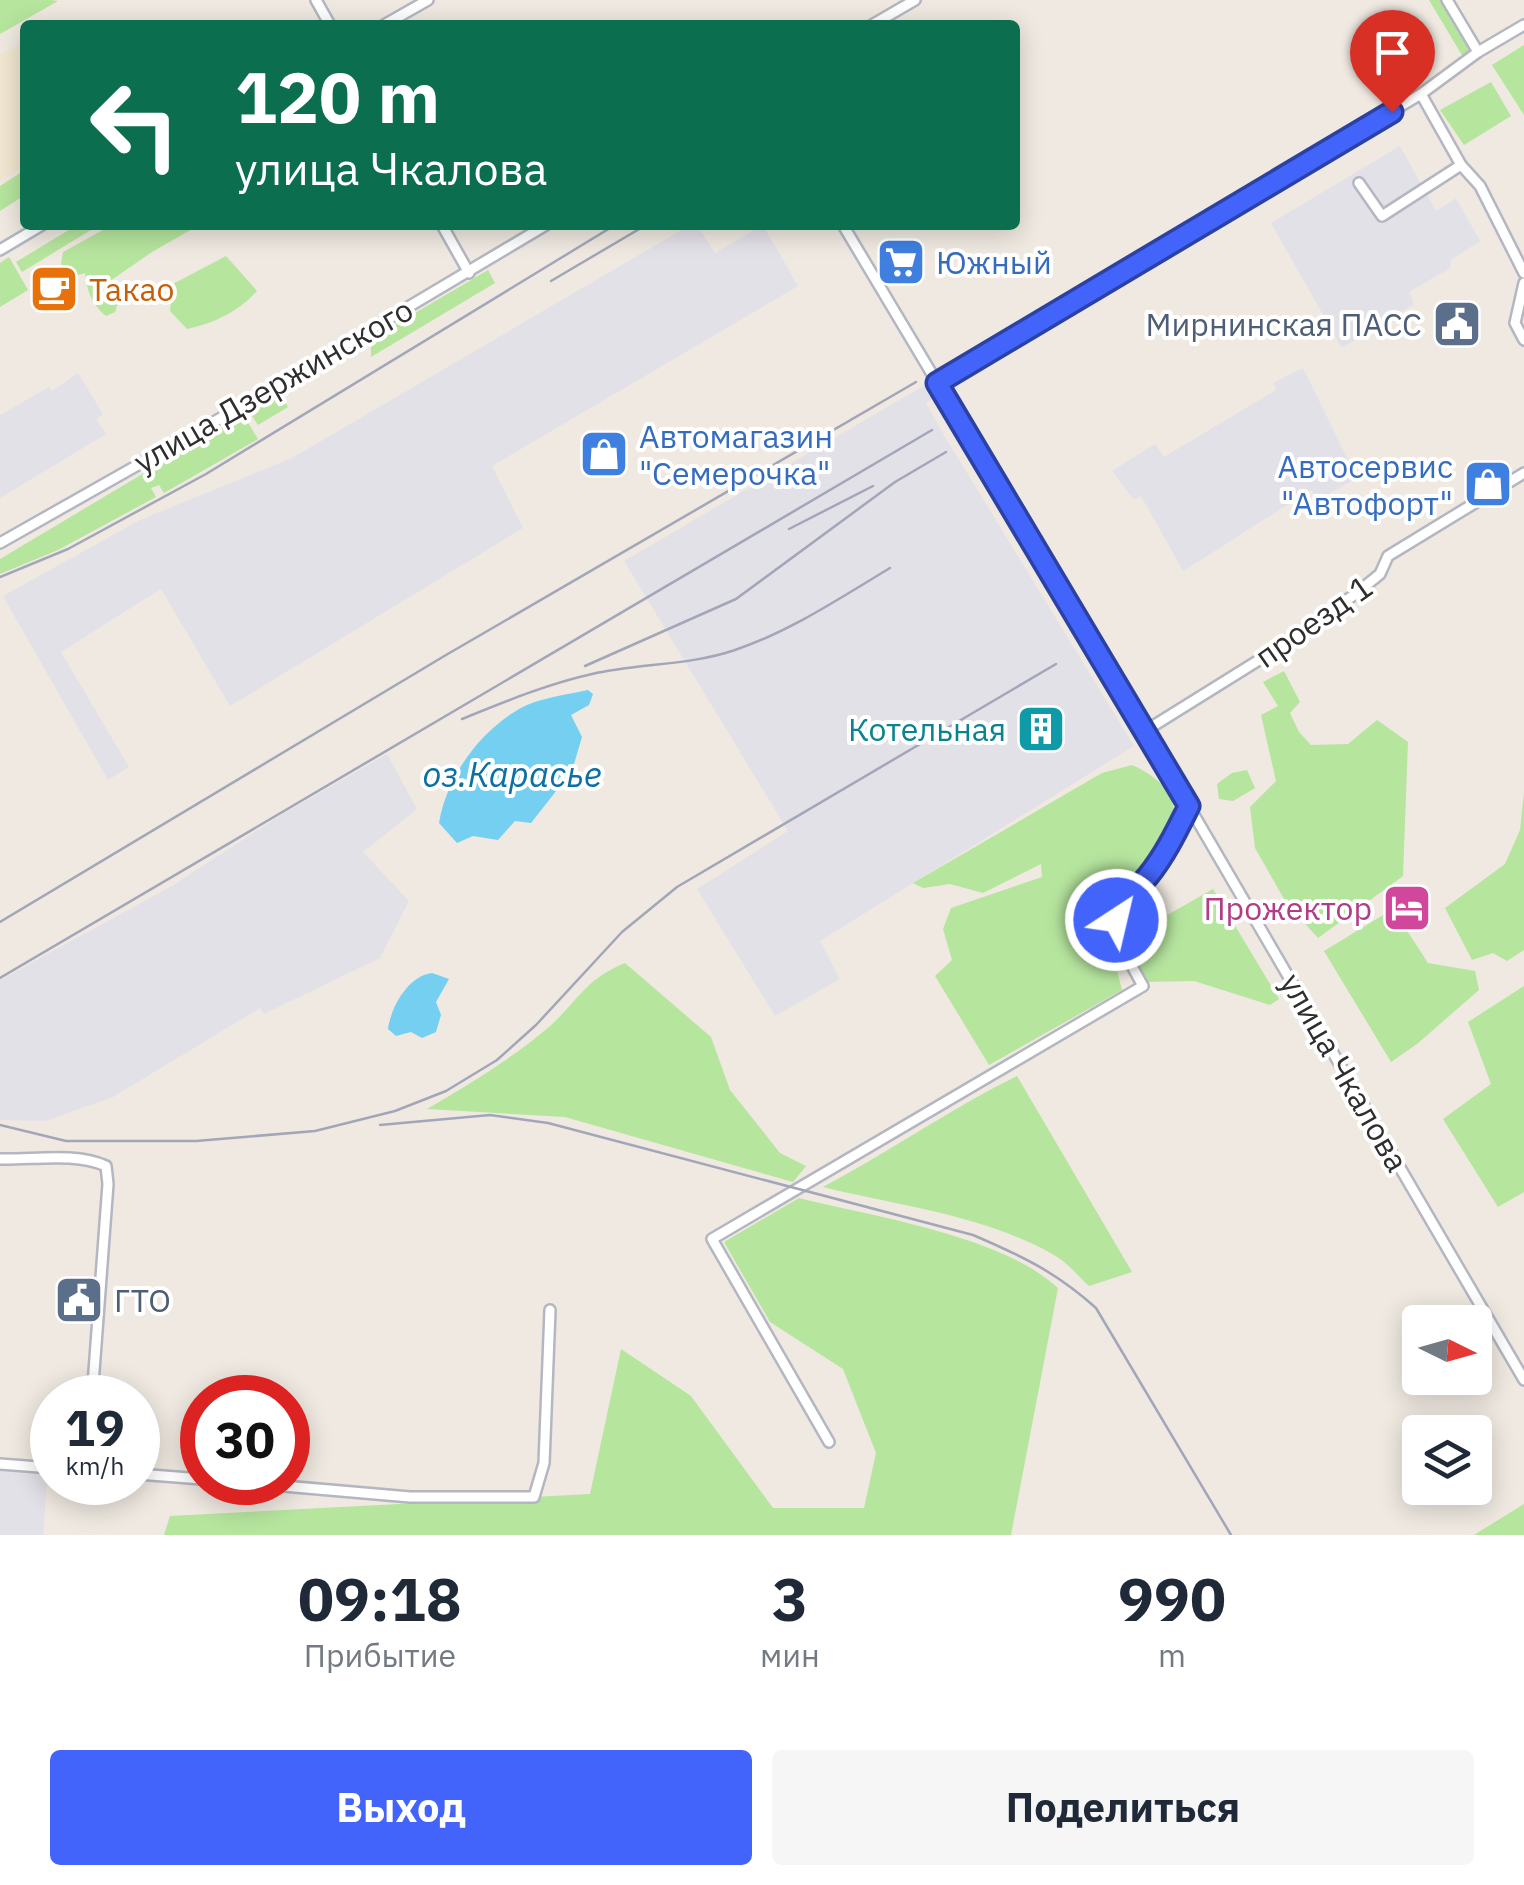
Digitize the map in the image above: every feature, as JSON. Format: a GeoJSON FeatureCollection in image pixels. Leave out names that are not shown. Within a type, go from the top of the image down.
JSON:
{"type":"FeatureCollection","features":[{"type":"Feature","properties":{"kind":"street"},"geometry":{"type":"LineString","coordinates":[[393,20],[428,0]]}},
{"type":"Feature","properties":{"kind":"street"},"geometry":{"type":"LineString","coordinates":[[880,20],[914,0]]}},
{"type":"Feature","properties":{"kind":"street"},"geometry":{"type":"LineString","coordinates":[[1446,0],[1478,52]]}},
{"type":"Feature","properties":{"kind":"street"},"geometry":{"type":"LineString","coordinates":[[937,383],[1421,94],[1478,52],[1524,25]]}},
{"type":"Feature","properties":{"kind":"street"},"geometry":{"type":"LineString","coordinates":[[1421,94],[1461,166],[1480,186],[1524,273]]}},
{"type":"Feature","properties":{"kind":"street"},"geometry":{"type":"LineString","coordinates":[[1359,184],[1382,216],[1461,166]]}},
{"type":"Feature","properties":{"kind":"street"},"geometry":{"type":"LineString","coordinates":[[0,250],[34,230]]}},
{"type":"Feature","properties":{"kind":"street"},"geometry":{"type":"LineString","coordinates":[[445,230],[469,273]]}},
{"type":"Feature","properties":{"kind":"street","name":"улица Дзержинского"},"geometry":{"type":"LineString","coordinates":[[0,543],[538,230]]}},
{"type":"Feature","properties":{"kind":"street","name":"улица Чкалова"},"geometry":{"type":"LineString","coordinates":[[846,230],[1145,731],[1524,1380]]}},
{"type":"Feature","properties":{"kind":"street"},"geometry":{"type":"LineString","coordinates":[[1524,283],[1515,323],[1524,340]]}},
{"type":"Feature","properties":{"kind":"street","name":"проезд 1"},"geometry":{"type":"LineString","coordinates":[[1145,731],[1354,595],[1380,574],[1388,556],[1524,473]]}},
{"type":"Feature","properties":{"kind":"street"},"geometry":{"type":"LineString","coordinates":[[828,1442],[712,1239],[1143,986],[1116,920],[1120,903],[1148,876],[1189,806]]}},
{"type":"Feature","properties":{"kind":"street"},"geometry":{"type":"LineString","coordinates":[[0,1158],[71,1159],[106,1166],[94,1375]]}},
{"type":"Feature","properties":{"kind":"street"},"geometry":{"type":"LineString","coordinates":[[310,1488],[410,1497],[534,1497],[544,1463],[550,1310]]}},
{"type":"Feature","properties":{"kind":"street"},"geometry":{"type":"LineString","coordinates":[[1513,1358],[1524,1363]]}},
{"type":"Feature","properties":{"kind":"street"},"geometry":{"type":"LineString","coordinates":[[0,1464],[30,1466]]}},
{"type":"Feature","properties":{"kind":"shaded area"},"geometry":{"type":"Polygon","coordinates":[[[20,44],[20,168],[0,181],[0,55],[20,44]]]}},
{"type":"Feature","properties":{"kind":"shaded area"},"geometry":{"type":"Polygon","coordinates":[[[1400,146],[1436,211],[1456,198],[1480,241],[1451,260],[1450,268],[1409,292],[1414,304],[1342,348],[1271,223],[1400,146]]]}},
{"type":"Feature","properties":{"kind":"shaded area"},"geometry":{"type":"Polygon","coordinates":[[[681,230],[700,230],[715,253],[754,230],[766,230],[798,286],[492,466],[523,528],[230,706],[161,589],[61,652],[129,767],[108,780],[3,596],[140,520],[292,458],[681,230]]]}},
{"type":"Feature","properties":{"kind":"shaded area"},"geometry":{"type":"Polygon","coordinates":[[[1303,368],[1357,478],[1318,500],[1311,490],[1183,571],[1141,496],[1134,500],[1112,471],[1155,444],[1164,457],[1276,390],[1273,383],[1303,368]]]}},
{"type":"Feature","properties":{"kind":"shaded area"},"geometry":{"type":"Polygon","coordinates":[[[78,373],[103,414],[96,419],[106,434],[0,498],[0,415],[49,387],[52,391],[78,373]]]}},
{"type":"Feature","properties":{"kind":"shaded area"},"geometry":{"type":"Polygon","coordinates":[[[925,385],[932,399],[926,403],[947,440],[1134,746],[820,941],[840,979],[775,1016],[697,889],[788,831],[624,561],[925,385]]]}},
{"type":"Feature","properties":{"kind":"shaded area"},"geometry":{"type":"Polygon","coordinates":[[[387,754],[417,809],[363,852],[409,901],[380,958],[264,1014],[260,1008],[113,1097],[45,1121],[0,1120],[0,980],[170,887],[281,815],[387,754]]]}},
{"type":"Feature","properties":{"kind":"shaded area"},"geometry":{"type":"Polygon","coordinates":[[[0,1466],[30,1468],[30,1505],[45,1505],[43,1535],[0,1535],[0,1466]]]}},
{"type":"Feature","properties":{"kind":"green space"},"geometry":{"type":"Polygon","coordinates":[[[0,0],[58,1],[20,20],[0,34],[0,0]]]}},
{"type":"Feature","properties":{"kind":"green space"},"geometry":{"type":"Polygon","coordinates":[[[1429,0],[1441,0],[1475,56],[1466,62],[1429,0]]]}},
{"type":"Feature","properties":{"kind":"green space"},"geometry":{"type":"Polygon","coordinates":[[[1524,45],[1524,115],[1492,65],[1524,45]]]}},
{"type":"Feature","properties":{"kind":"green space"},"geometry":{"type":"Polygon","coordinates":[[[1491,82],[1511,116],[1464,145],[1440,110],[1491,82]]]}},
{"type":"Feature","properties":{"kind":"green space"},"geometry":{"type":"Polygon","coordinates":[[[20,173],[20,198],[0,211],[0,186],[20,173]]]}},
{"type":"Feature","properties":{"kind":"green space"},"geometry":{"type":"Polygon","coordinates":[[[69,230],[91,230],[22,272],[16,262],[69,230]]]}},
{"type":"Feature","properties":{"kind":"green space"},"geometry":{"type":"Polygon","coordinates":[[[103,230],[190,230],[110,281],[118,303],[115,312],[106,316],[91,296],[85,273],[75,276],[61,264],[63,252],[103,230]]]}},
{"type":"Feature","properties":{"kind":"green space"},"geometry":{"type":"Polygon","coordinates":[[[226,256],[257,291],[225,316],[187,329],[170,311],[173,284],[226,256]]]}},
{"type":"Feature","properties":{"kind":"green space"},"geometry":{"type":"Polygon","coordinates":[[[9,257],[28,290],[0,307],[0,263],[9,257]]]}},
{"type":"Feature","properties":{"kind":"green space"},"geometry":{"type":"Polygon","coordinates":[[[488,270],[495,283],[371,357],[371,339],[488,270]]]}},
{"type":"Feature","properties":{"kind":"green space"},"geometry":{"type":"Polygon","coordinates":[[[280,392],[288,407],[258,425],[249,411],[280,392]]]}},
{"type":"Feature","properties":{"kind":"green space"},"geometry":{"type":"Polygon","coordinates":[[[243,414],[258,439],[164,493],[159,485],[151,488],[156,497],[58,550],[0,574],[0,559],[243,414]]]}},
{"type":"Feature","properties":{"kind":"green space"},"geometry":{"type":"Polygon","coordinates":[[[1284,671],[1300,702],[1290,713],[1311,745],[1348,744],[1377,720],[1408,742],[1403,876],[1318,938],[1287,904],[1255,848],[1250,807],[1276,781],[1261,715],[1278,706],[1263,682],[1284,671]]]}},
{"type":"Feature","properties":{"kind":"green space"},"geometry":{"type":"Polygon","coordinates":[[[1132,765],[1156,779],[1170,795],[1174,812],[1171,830],[1161,848],[1114,897],[1109,940],[1122,990],[989,1065],[935,976],[952,960],[943,929],[951,908],[1042,877],[1041,864],[983,893],[950,884],[923,888],[913,883],[1102,773],[1132,765]]]}},
{"type":"Feature","properties":{"kind":"green space"},"geometry":{"type":"Polygon","coordinates":[[[1247,770],[1255,788],[1233,801],[1219,799],[1217,784],[1232,773],[1247,770]]]}},
{"type":"Feature","properties":{"kind":"green space"},"geometry":{"type":"Polygon","coordinates":[[[1524,792],[1524,950],[1507,961],[1493,953],[1472,960],[1445,908],[1505,864],[1520,830],[1524,792]]]}},
{"type":"Feature","properties":{"kind":"green space"},"geometry":{"type":"Polygon","coordinates":[[[1150,878],[1147,889],[1162,918],[1213,889],[1279,999],[1270,1005],[1194,981],[1144,982],[1119,921],[1122,904],[1150,878]]]}},
{"type":"Feature","properties":{"kind":"green space"},"geometry":{"type":"Polygon","coordinates":[[[1393,909],[1428,963],[1475,971],[1479,990],[1391,1062],[1324,951],[1393,909]]]}},
{"type":"Feature","properties":{"kind":"green space"},"geometry":{"type":"Polygon","coordinates":[[[625,963],[711,1037],[730,1090],[780,1153],[806,1166],[793,1182],[565,1117],[427,1109],[520,1050],[591,984],[625,963]]]}},
{"type":"Feature","properties":{"kind":"green space"},"geometry":{"type":"Polygon","coordinates":[[[1524,986],[1524,1192],[1498,1207],[1443,1119],[1491,1084],[1468,1022],[1524,986]]]}},
{"type":"Feature","properties":{"kind":"green space"},"geometry":{"type":"Polygon","coordinates":[[[1017,1076],[1132,1272],[1089,1286],[1059,1258],[999,1230],[823,1187],[1017,1076]]]}},
{"type":"Feature","properties":{"kind":"green space"},"geometry":{"type":"Polygon","coordinates":[[[799,1198],[971,1241],[1004,1254],[1058,1288],[1011,1535],[164,1535],[170,1516],[590,1494],[621,1349],[691,1396],[773,1508],[864,1508],[876,1453],[843,1369],[770,1322],[724,1242],[799,1198]]]}},
{"type":"Feature","properties":{"kind":"green space"},"geometry":{"type":"Polygon","coordinates":[[[1524,1504],[1524,1535],[1474,1535],[1524,1504]]]}},
{"type":"Feature","properties":{"kind":"water","name":"оз.Карасье"},"geometry":{"type":"Polygon","coordinates":[[[588,690],[593,694],[589,705],[571,715],[582,737],[574,764],[531,823],[515,821],[498,840],[473,836],[457,843],[439,823],[449,789],[478,743],[504,719],[527,705],[588,690]]]}},
{"type":"Feature","properties":{"kind":"water"},"geometry":{"type":"Polygon","coordinates":[[[432,973],[449,979],[436,1002],[441,1015],[436,1032],[422,1038],[411,1032],[396,1036],[388,1029],[397,1002],[415,980],[432,973]]]}},
{"type":"Feature","properties":{"kind":"railway"},"geometry":{"type":"LineString","coordinates":[[0,577],[68,549],[206,474],[607,230]]}},
{"type":"Feature","properties":{"kind":"railway"},"geometry":{"type":"LineString","coordinates":[[551,281],[638,230]]}},
{"type":"Feature","properties":{"kind":"railway"},"geometry":{"type":"LineString","coordinates":[[0,922],[446,655],[916,382]]}},
{"type":"Feature","properties":{"kind":"railway"},"geometry":{"type":"LineString","coordinates":[[0,978],[932,430]]}},
{"type":"Feature","properties":{"kind":"railway"},"geometry":{"type":"LineString","coordinates":[[585,666],[736,599],[895,482],[946,452]]}},
{"type":"Feature","properties":{"kind":"railway"},"geometry":{"type":"LineString","coordinates":[[789,529],[873,486]]}},
{"type":"Feature","properties":{"kind":"railway"},"geometry":{"type":"LineString","coordinates":[[462,719],[575,678],[735,650],[795,624],[890,568]]}},
{"type":"Feature","properties":{"kind":"railway"},"geometry":{"type":"LineString","coordinates":[[0,1125],[66,1141],[196,1141],[315,1131],[395,1111],[446,1091],[497,1060],[536,1025],[622,932],[677,887],[1056,664]]}},
{"type":"Feature","properties":{"kind":"railway"},"geometry":{"type":"LineString","coordinates":[[380,1125],[490,1115],[548,1123],[973,1235],[1007,1250],[1052,1275],[1096,1308],[1231,1535]]}},
{"type":"Feature","properties":{"kind":"place","name":"Южный"},"geometry":{"type":"Point","coordinates":[901,262]}},
{"type":"Feature","properties":{"kind":"place","name":"Такао"},"geometry":{"type":"Point","coordinates":[54,289]}},
{"type":"Feature","properties":{"kind":"place","name":"Мирнинская ПАСС"},"geometry":{"type":"Point","coordinates":[1457,324]}},
{"type":"Feature","properties":{"kind":"place","name":"Автомагазин \"Семерочка\""},"geometry":{"type":"Point","coordinates":[604,454]}},
{"type":"Feature","properties":{"kind":"place","name":"Автосервис \"Автофорт\""},"geometry":{"type":"Point","coordinates":[1488,484]}},
{"type":"Feature","properties":{"kind":"place","name":"Котельная"},"geometry":{"type":"Point","coordinates":[1041,729]}},
{"type":"Feature","properties":{"kind":"place","name":"Прожектор"},"geometry":{"type":"Point","coordinates":[1407,908]}},
{"type":"Feature","properties":{"kind":"place","name":"ГТО"},"geometry":{"type":"Point","coordinates":[79,1300]}},
{"type":"Feature","properties":{"kind":"route"},"geometry":{"type":"LineString","coordinates":[[1116,920],[1120,903],[1148,876],[1189,806],[937,383],[1392,112]]}}]}
